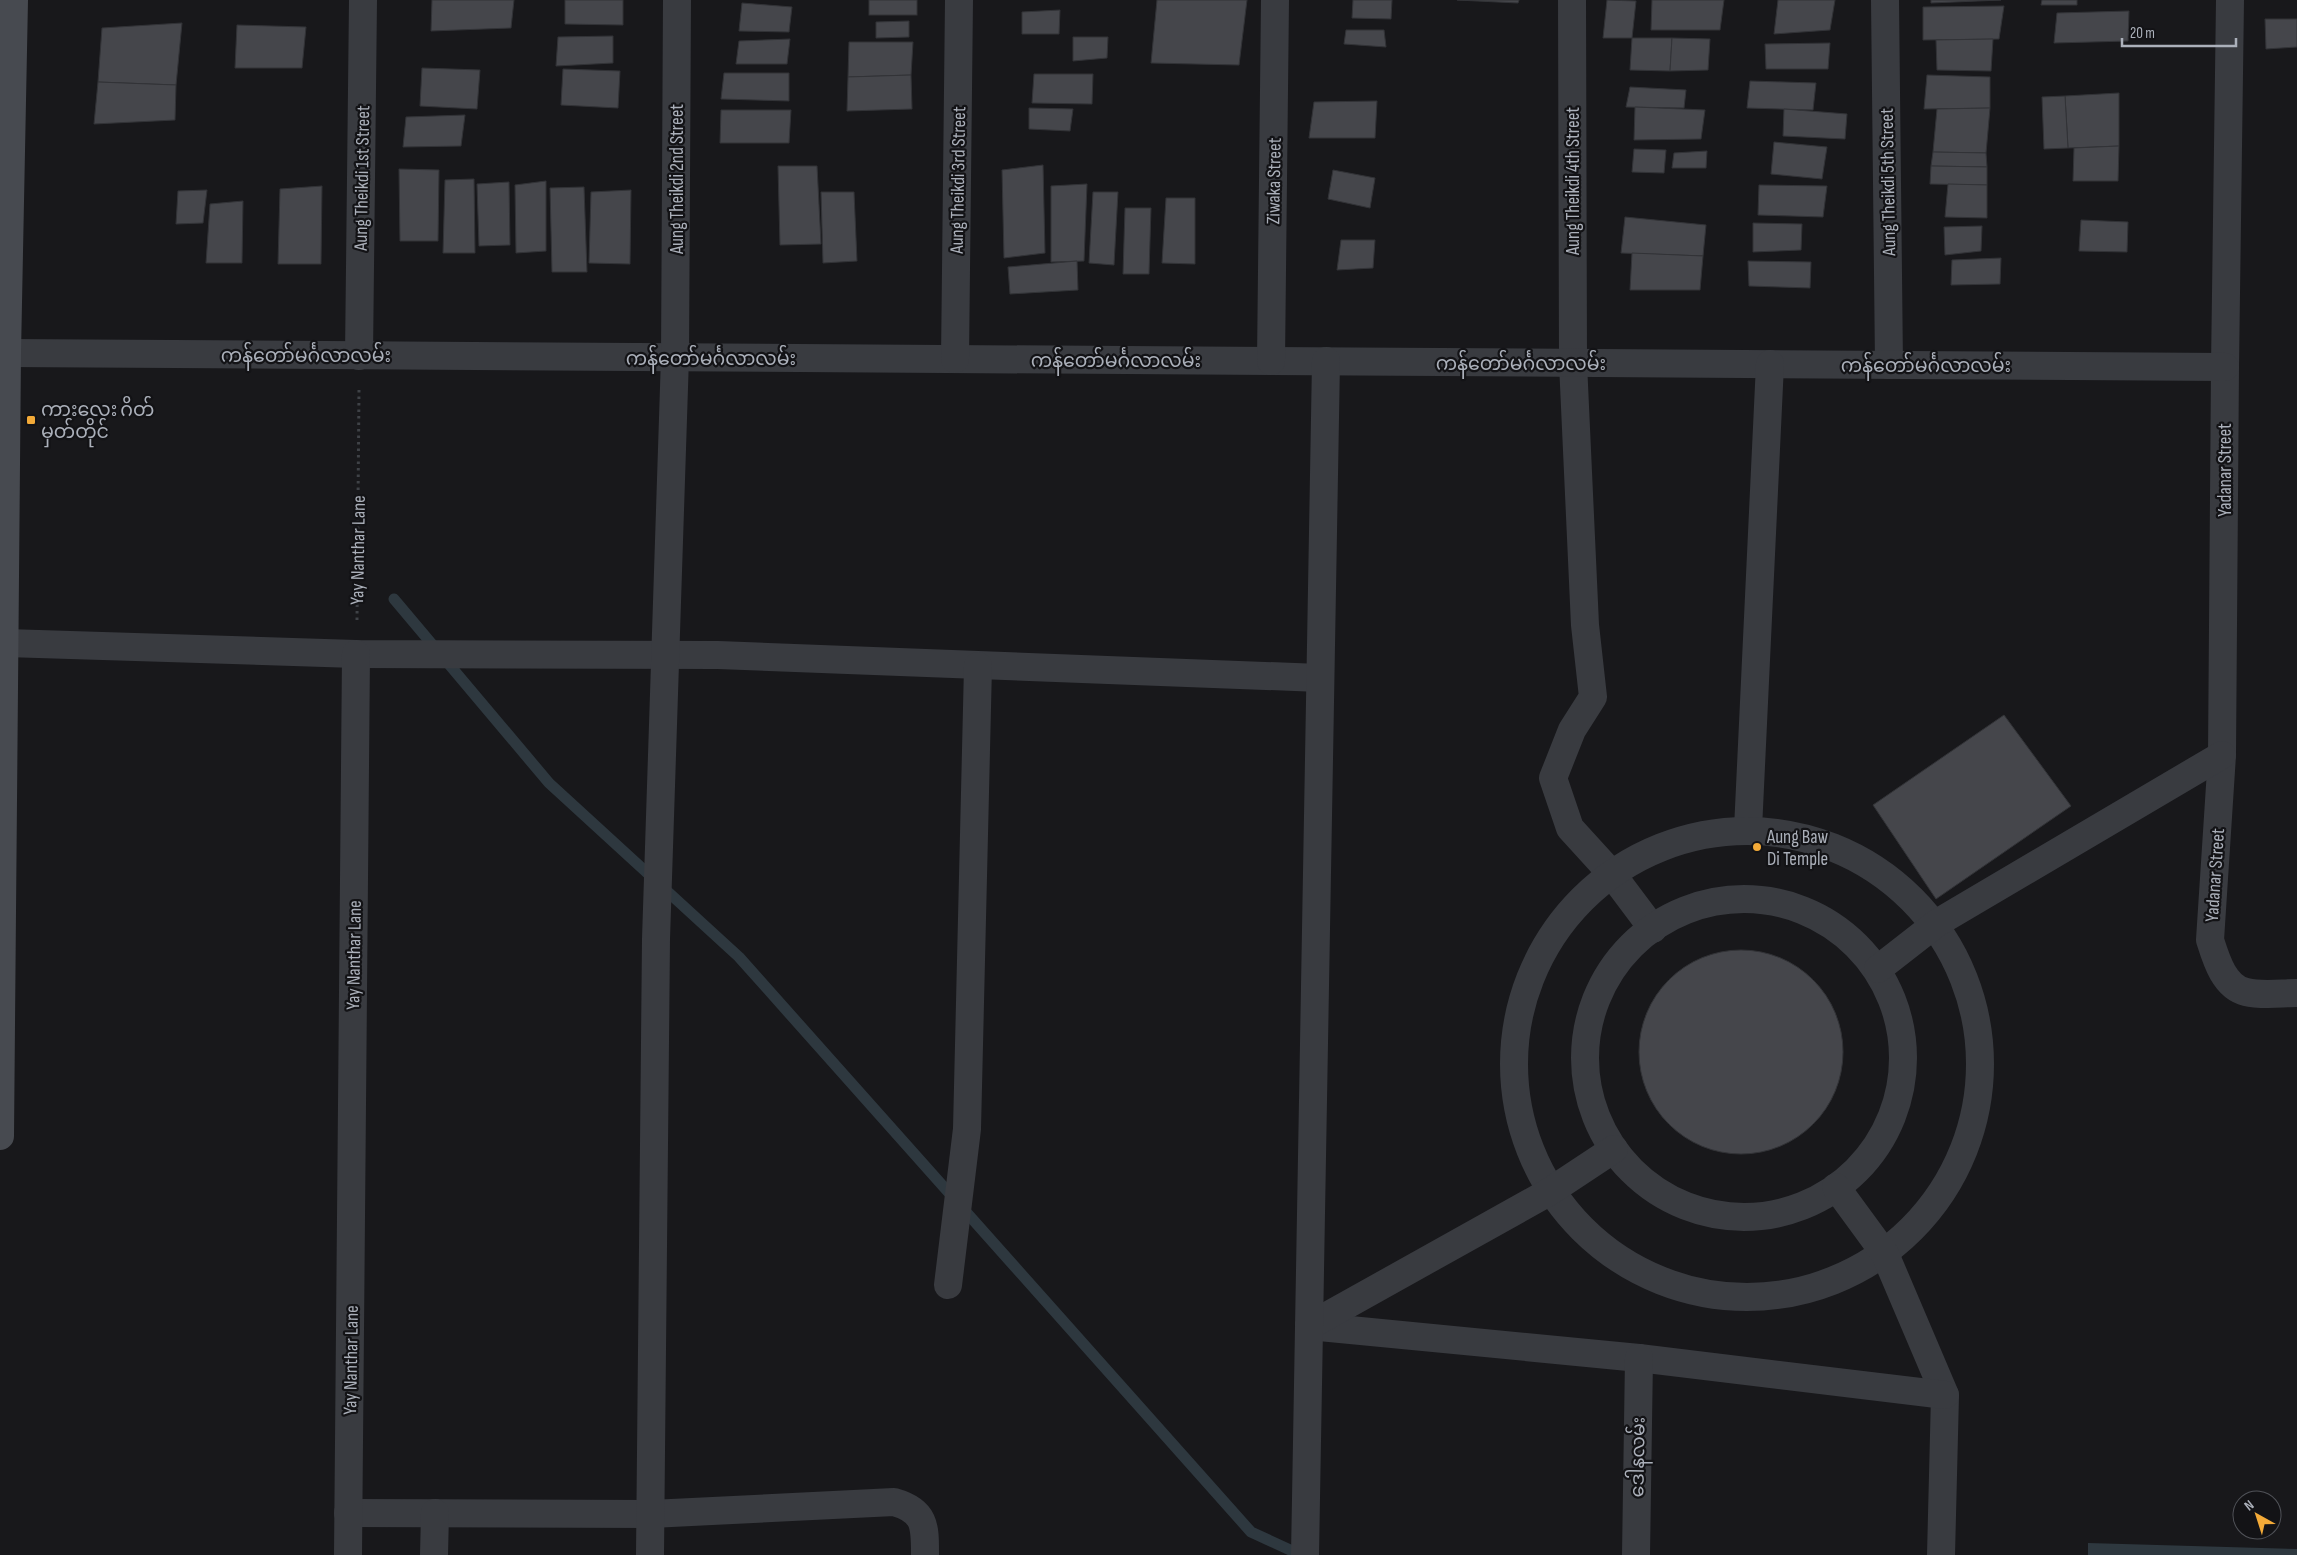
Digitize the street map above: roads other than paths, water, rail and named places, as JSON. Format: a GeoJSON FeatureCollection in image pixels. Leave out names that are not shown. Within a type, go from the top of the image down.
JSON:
{"type":"FeatureCollection","features":[{"type":"Feature","properties":{"kind":"main road"},"geometry":{"type":"LineString","coordinates":[[0,1136],[3,670],[6,643],[6,354],[14,0]]}},
{"type":"Feature","properties":{"kind":"street","name":"Aung Theikdi 1st Street"},"geometry":{"type":"LineString","coordinates":[[359,356],[363,0]]}},
{"type":"Feature","properties":{"kind":"street","name":"Aung Theikdi 2nd Street"},"geometry":{"type":"LineString","coordinates":[[650,1555],[656,939],[675,357],[677,0]]}},
{"type":"Feature","properties":{"kind":"street","name":"Aung Theikdi 3rd Street"},"geometry":{"type":"LineString","coordinates":[[955,359],[958,0]]}},
{"type":"Feature","properties":{"kind":"street","name":"Ziwaka Street"},"geometry":{"type":"LineString","coordinates":[[1271,361],[1275,0]]}},
{"type":"Feature","properties":{"kind":"street","name":"Aung Theikdi 4th Street"},"geometry":{"type":"LineString","coordinates":[[1572,0],[1573,363],[1585,625],[1592,697],[1572,730],[1553,778],[1570,828],[1611,873],[1653,929]]}},
{"type":"Feature","properties":{"kind":"street","name":"Aung Theikdi 5th Street"},"geometry":{"type":"LineString","coordinates":[[1885,0],[1889,365]]}},
{"type":"Feature","properties":{"kind":"street","name":"Yadanar Street"},"geometry":{"type":"LineString","coordinates":[[2230,0],[2222,755],[2210,940],[2218,965],[2228,980],[2245,992],[2297,993]]}},
{"type":"Feature","properties":{"kind":"street","name":"ကန်တော်မင်္ဂလာလမ်း"},"geometry":{"type":"LineString","coordinates":[[6,354],[2225,367]]}},
{"type":"Feature","properties":{"kind":"street"},"geometry":{"type":"LineString","coordinates":[[1305,1555],[1326,361]]}},
{"type":"Feature","properties":{"kind":"street"},"geometry":{"type":"LineString","coordinates":[[1748,829],[1770,364]]}},
{"type":"Feature","properties":{"kind":"street"},"geometry":{"type":"LineString","coordinates":[[6,643],[356,654],[666,657],[718,655],[1320,678]]}},
{"type":"Feature","properties":{"kind":"street","name":"Yay Nanthar Lane"},"geometry":{"type":"LineString","coordinates":[[348,1555],[356,654]]}},
{"type":"Feature","properties":{"kind":"street"},"geometry":{"type":"LineString","coordinates":[[948,1285],[966,1129],[978,666]]}},
{"type":"Feature","properties":{"kind":"street"},"geometry":{"type":"LineString","coordinates":[[1878,969],[1937,923],[2222,755]]}},
{"type":"Feature","properties":{"kind":"street"},"geometry":{"type":"LineString","coordinates":[[1748,829],[1820,840],[1885,872],[1937,923],[1971,988],[1983,1062],[1982,1071],[1971,1135],[1938,1201],[1885,1254],[1817,1288],[1779,1294],[1742,1299],[1666,1285],[1600,1248],[1549,1192],[1520,1127],[1512,1056],[1525,986],[1559,923],[1611,873],[1676,840],[1748,829]]}},
{"type":"Feature","properties":{"kind":"street"},"geometry":{"type":"LineString","coordinates":[[1740,898],[1793,905],[1841,929],[1878,969],[1900,1018],[1904,1071],[1890,1123],[1860,1168],[1817,1200],[1765,1216],[1714,1216],[1667,1199],[1627,1167],[1599,1125],[1585,1077],[1588,1026],[1606,979],[1640,937],[1653,929],[1687,909],[1740,898]]}},
{"type":"Feature","properties":{"kind":"street"},"geometry":{"type":"LineString","coordinates":[[1309,1326],[1549,1192],[1614,1149]]}},
{"type":"Feature","properties":{"kind":"street"},"geometry":{"type":"LineString","coordinates":[[1836,1187],[1885,1254],[1945,1395],[1941,1555]]}},
{"type":"Feature","properties":{"kind":"street"},"geometry":{"type":"LineString","coordinates":[[1309,1326],[1638,1358],[1945,1395]]}},
{"type":"Feature","properties":{"kind":"street","name":"ဒေါနလမ်း"},"geometry":{"type":"LineString","coordinates":[[1636,1555],[1638,1358]]}},
{"type":"Feature","properties":{"kind":"street"},"geometry":{"type":"LineString","coordinates":[[348,1512],[651,1514],[894,1502],[914,1511],[925,1526],[925,1555]]}},
{"type":"Feature","properties":{"kind":"street"},"geometry":{"type":"LineString","coordinates":[[434,1513],[434,1555]]}},
{"type":"Feature","properties":{"kind":"waterway"},"geometry":{"type":"LineString","coordinates":[[394,599],[549,783],[739,957],[1251,1532],[1301,1555]]}},
{"type":"Feature","properties":{"kind":"place","name":"ကားလေး ဂိတ် မှတ်တိုင်"},"geometry":{"type":"Point","coordinates":[31,420]}},
{"type":"Feature","properties":{"kind":"place","name":"Aung Baw Di Temple"},"geometry":{"type":"Point","coordinates":[1757,847]}}]}
